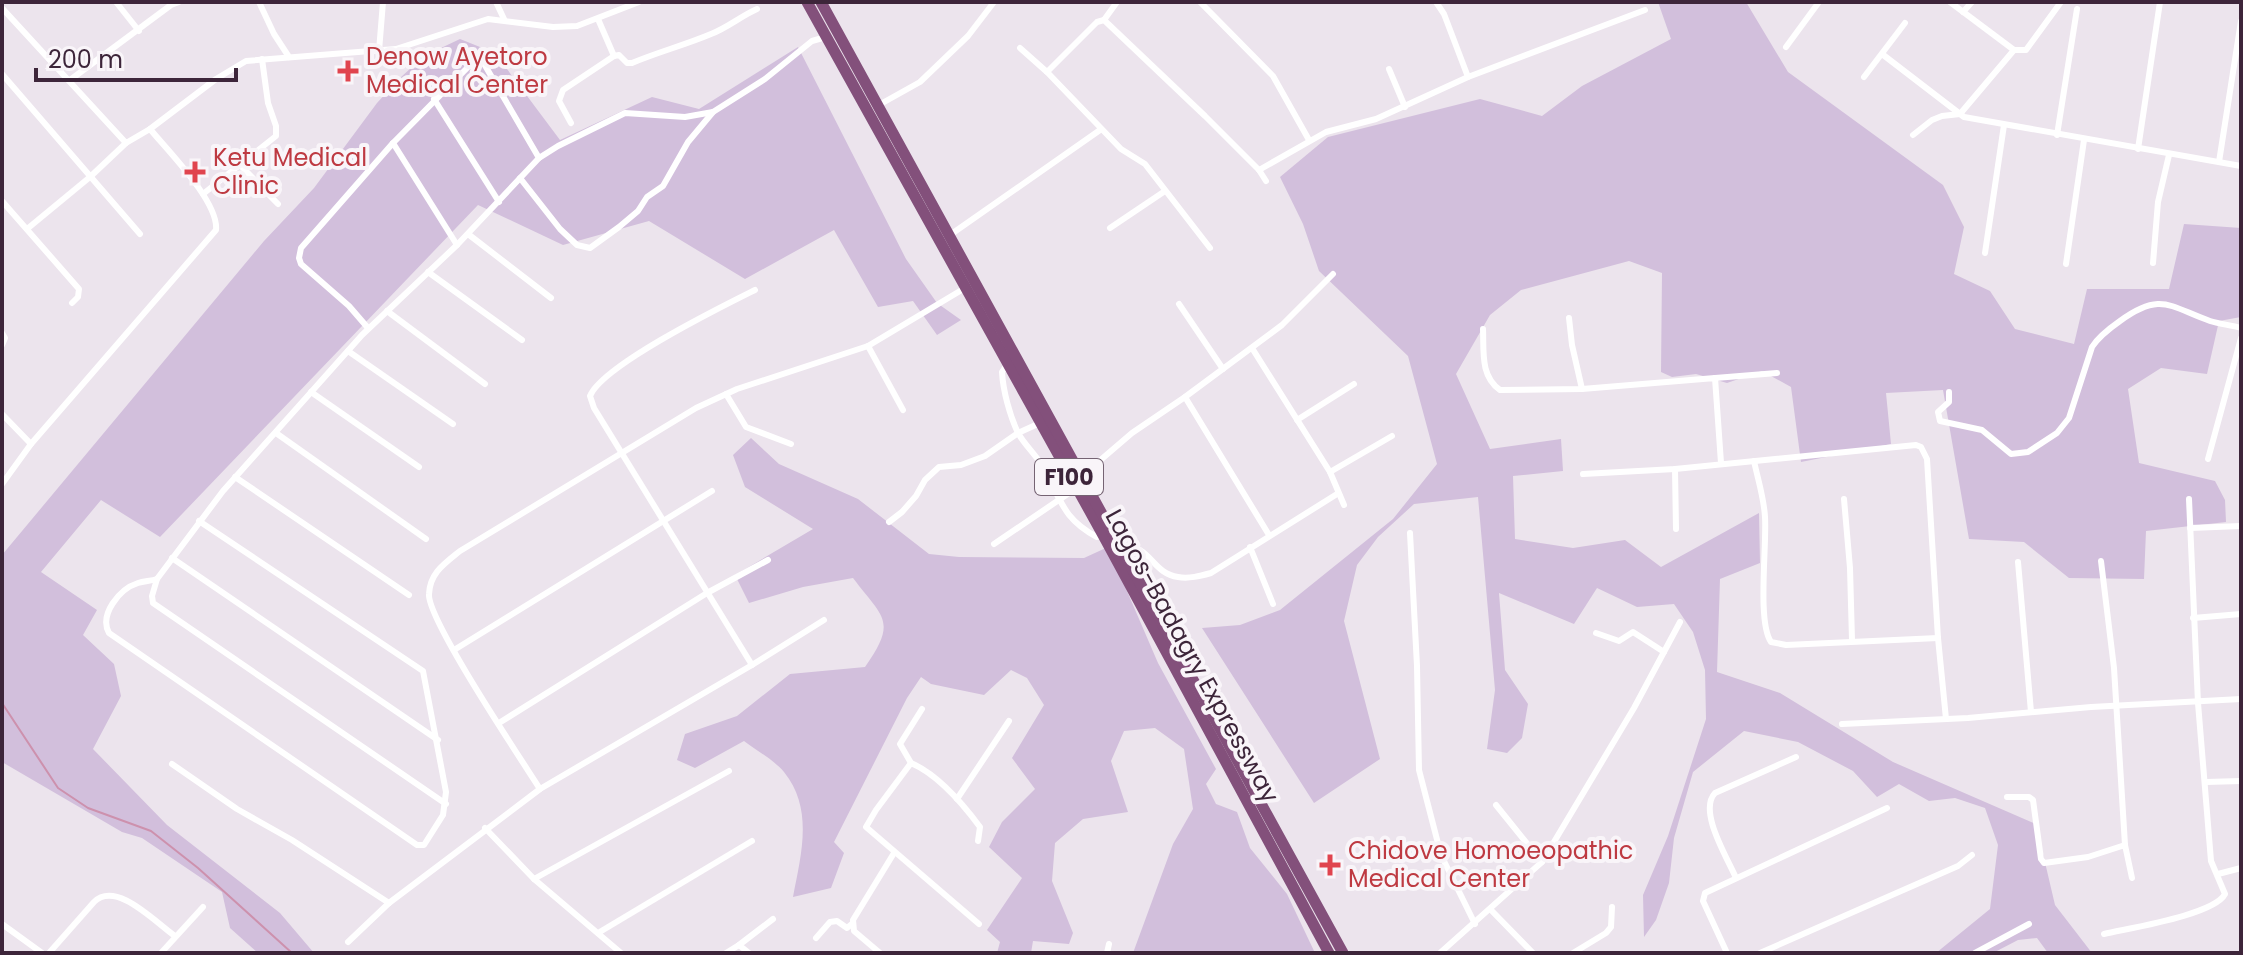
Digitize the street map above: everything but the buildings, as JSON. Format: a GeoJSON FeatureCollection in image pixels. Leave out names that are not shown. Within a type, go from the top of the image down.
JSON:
{"type":"FeatureCollection","features":[{"type":"Feature","properties":{"kind":"highway","name":"Lagos-Badagry Expressway"},"geometry":{"type":"LineString","coordinates":[[807,2],[950,235],[1343,953]]}},
{"type":"Feature","properties":{"kind":"highway","name":"Lagos-Badagry Expressway"},"geometry":{"type":"LineString","coordinates":[[821,2],[965,288],[1103,535],[1329,953]]}},
{"type":"Feature","properties":{"kind":"street"},"geometry":{"type":"LineString","coordinates":[[116,2],[139,31]]}},
{"type":"Feature","properties":{"kind":"street"},"geometry":{"type":"LineString","coordinates":[[70,80],[179,2]]}},
{"type":"Feature","properties":{"kind":"street"},"geometry":{"type":"LineString","coordinates":[[259,2],[289,57]]}},
{"type":"Feature","properties":{"kind":"street"},"geometry":{"type":"LineString","coordinates":[[379,51],[383,2]]}},
{"type":"Feature","properties":{"kind":"street"},"geometry":{"type":"LineString","coordinates":[[496,2],[504,19]]}},
{"type":"Feature","properties":{"kind":"street"},"geometry":{"type":"LineString","coordinates":[[27,229],[126,143],[246,61],[396,49],[488,19],[553,27],[577,26],[639,2]]}},
{"type":"Feature","properties":{"kind":"street"},"geometry":{"type":"LineString","coordinates":[[872,108],[920,82],[968,36],[994,2]]}},
{"type":"Feature","properties":{"kind":"street"},"geometry":{"type":"LineString","coordinates":[[1047,72],[1097,22],[1104,20],[1117,2]]}},
{"type":"Feature","properties":{"kind":"street"},"geometry":{"type":"LineString","coordinates":[[1200,2],[1273,76],[1309,140]]}},
{"type":"Feature","properties":{"kind":"street"},"geometry":{"type":"LineString","coordinates":[[1436,2],[1444,14],[1468,77]]}},
{"type":"Feature","properties":{"kind":"street"},"geometry":{"type":"LineString","coordinates":[[1786,47],[1819,2]]}},
{"type":"Feature","properties":{"kind":"street"},"geometry":{"type":"LineString","coordinates":[[1950,2],[2014,50],[2026,50],[2061,2]]}},
{"type":"Feature","properties":{"kind":"street"},"geometry":{"type":"LineString","coordinates":[[1963,12],[1972,2]]}},
{"type":"Feature","properties":{"kind":"street"},"geometry":{"type":"LineString","coordinates":[[2138,149],[2160,2]]}},
{"type":"Feature","properties":{"kind":"street"},"geometry":{"type":"LineString","coordinates":[[2,8],[126,143]]}},
{"type":"Feature","properties":{"kind":"street"},"geometry":{"type":"LineString","coordinates":[[571,123],[559,101],[560,93],[567,85],[614,56],[619,55],[627,63],[632,63],[715,33],[731,21],[757,9]]}},
{"type":"Feature","properties":{"kind":"street"},"geometry":{"type":"LineString","coordinates":[[2057,135],[2077,9]]}},
{"type":"Feature","properties":{"kind":"street"},"geometry":{"type":"LineString","coordinates":[[1259,170],[1326,132],[1376,119],[1468,77],[1645,10]]}},
{"type":"Feature","properties":{"kind":"street"},"geometry":{"type":"LineString","coordinates":[[598,19],[614,56]]}},
{"type":"Feature","properties":{"kind":"street"},"geometry":{"type":"LineString","coordinates":[[1104,20],[1259,170],[1266,181]]}},
{"type":"Feature","properties":{"kind":"street"},"geometry":{"type":"LineString","coordinates":[[2219,162],[2241,21]]}},
{"type":"Feature","properties":{"kind":"street"},"geometry":{"type":"LineString","coordinates":[[1864,77],[1905,23]]}},
{"type":"Feature","properties":{"kind":"street"},"geometry":{"type":"LineString","coordinates":[[520,178],[560,229],[577,245],[590,248],[638,211],[647,197],[663,186],[688,142],[713,112],[774,73],[812,41],[826,37]]}},
{"type":"Feature","properties":{"kind":"street"},"geometry":{"type":"LineString","coordinates":[[1020,48],[1047,72],[1100,130],[1121,149],[1145,164],[1210,248]]}},
{"type":"Feature","properties":{"kind":"street"},"geometry":{"type":"LineString","coordinates":[[1960,114],[1996,76],[2014,50]]}},
{"type":"Feature","properties":{"kind":"street"},"geometry":{"type":"LineString","coordinates":[[1882,54],[1960,114]]}},
{"type":"Feature","properties":{"kind":"street"},"geometry":{"type":"LineString","coordinates":[[203,194],[276,136],[262,59]]}},
{"type":"Feature","properties":{"kind":"street"},"geometry":{"type":"LineString","coordinates":[[368,328],[349,306],[306,269],[299,253],[393,143],[475,60],[481,60],[539,158]]}},
{"type":"Feature","properties":{"kind":"street"},"geometry":{"type":"LineString","coordinates":[[1389,69],[1405,107]]}},
{"type":"Feature","properties":{"kind":"street"},"geometry":{"type":"LineString","coordinates":[[2,74],[140,234]]}},
{"type":"Feature","properties":{"kind":"street"},"geometry":{"type":"LineString","coordinates":[[434,99],[499,202]]}},
{"type":"Feature","properties":{"kind":"street"},"geometry":{"type":"LineString","coordinates":[[446,804],[153,603],[157,579],[235,477],[368,328],[457,245],[539,158],[625,113],[685,117],[713,112]]}},
{"type":"Feature","properties":{"kind":"street"},"geometry":{"type":"LineString","coordinates":[[1913,135],[1932,120],[1960,114],[2084,140],[2241,166]]}},
{"type":"Feature","properties":{"kind":"street"},"geometry":{"type":"LineString","coordinates":[[1985,253],[2004,125]]}},
{"type":"Feature","properties":{"kind":"street"},"geometry":{"type":"LineString","coordinates":[[2,484],[31,444],[216,230],[217,220],[203,194],[150,129]]}},
{"type":"Feature","properties":{"kind":"street"},"geometry":{"type":"LineString","coordinates":[[950,235],[1100,130]]}},
{"type":"Feature","properties":{"kind":"street"},"geometry":{"type":"LineString","coordinates":[[2066,264],[2084,140]]}},
{"type":"Feature","properties":{"kind":"street"},"geometry":{"type":"LineString","coordinates":[[393,143],[457,245]]}},
{"type":"Feature","properties":{"kind":"street"},"geometry":{"type":"LineString","coordinates":[[2153,263],[2158,202],[2169,155]]}},
{"type":"Feature","properties":{"kind":"street"},"geometry":{"type":"LineString","coordinates":[[241,166],[278,204]]}},
{"type":"Feature","properties":{"kind":"street"},"geometry":{"type":"LineString","coordinates":[[1110,228],[1165,191]]}},
{"type":"Feature","properties":{"kind":"street"},"geometry":{"type":"LineString","coordinates":[[2,201],[79,289],[78,297],[72,303]]}},
{"type":"Feature","properties":{"kind":"street"},"geometry":{"type":"LineString","coordinates":[[468,234],[551,298]]}},
{"type":"Feature","properties":{"kind":"street"},"geometry":{"type":"LineString","coordinates":[[428,272],[522,340]]}},
{"type":"Feature","properties":{"kind":"street"},"geometry":{"type":"LineString","coordinates":[[1083,475],[1132,433],[1282,325],[1333,274]]}},
{"type":"Feature","properties":{"kind":"street"},"geometry":{"type":"LineString","coordinates":[[540,789],[454,650],[428,598],[432,577],[438,569],[460,551],[696,408],[726,394],[868,346],[965,288]]}},
{"type":"Feature","properties":{"kind":"street"},"geometry":{"type":"LineString","coordinates":[[752,665],[594,408],[590,396],[594,387],[631,359],[755,290]]}},
{"type":"Feature","properties":{"kind":"street"},"geometry":{"type":"LineString","coordinates":[[1949,392],[1949,402],[1938,412],[1940,421],[1982,430],[2006,451],[2022,454],[2041,445],[2062,428],[2069,418],[2092,347],[2123,318],[2149,305],[2163,303],[2210,321],[2241,328]]}},
{"type":"Feature","properties":{"kind":"street"},"geometry":{"type":"LineString","coordinates":[[1179,304],[1223,369]]}},
{"type":"Feature","properties":{"kind":"street"},"geometry":{"type":"LineString","coordinates":[[387,311],[485,384]]}},
{"type":"Feature","properties":{"kind":"street"},"geometry":{"type":"LineString","coordinates":[[1569,318],[1582,389]]}},
{"type":"Feature","properties":{"kind":"street"},"geometry":{"type":"LineString","coordinates":[[1483,329],[1485,369],[1491,382],[1500,390],[1582,389],[1777,373]]}},
{"type":"Feature","properties":{"kind":"street"},"geometry":{"type":"LineString","coordinates":[[2,333],[5,338],[2,345]]}},
{"type":"Feature","properties":{"kind":"street"},"geometry":{"type":"LineString","coordinates":[[2208,459],[2241,338]]}},
{"type":"Feature","properties":{"kind":"street"},"geometry":{"type":"LineString","coordinates":[[868,346],[903,410]]}},
{"type":"Feature","properties":{"kind":"street"},"geometry":{"type":"LineString","coordinates":[[1252,348],[1330,472],[1344,505]]}},
{"type":"Feature","properties":{"kind":"street"},"geometry":{"type":"LineString","coordinates":[[348,351],[453,424]]}},
{"type":"Feature","properties":{"kind":"street"},"geometry":{"type":"LineString","coordinates":[[1007,365],[1002,372],[1003,382],[1018,433],[1041,464],[1057,499],[1077,526],[1097,537],[1103,535]]}},
{"type":"Feature","properties":{"kind":"street"},"geometry":{"type":"LineString","coordinates":[[1715,378],[1721,463]]}},
{"type":"Feature","properties":{"kind":"street"},"geometry":{"type":"LineString","coordinates":[[1297,420],[1354,384]]}},
{"type":"Feature","properties":{"kind":"street"},"geometry":{"type":"LineString","coordinates":[[311,392],[419,467]]}},
{"type":"Feature","properties":{"kind":"street"},"geometry":{"type":"LineString","coordinates":[[726,394],[746,427],[791,444]]}},
{"type":"Feature","properties":{"kind":"street"},"geometry":{"type":"LineString","coordinates":[[1185,397],[1269,535]]}},
{"type":"Feature","properties":{"kind":"street"},"geometry":{"type":"LineString","coordinates":[[2,414],[31,444]]}},
{"type":"Feature","properties":{"kind":"street"},"geometry":{"type":"LineString","coordinates":[[889,522],[902,512],[925,480],[939,467],[961,465],[985,456],[1018,433],[1040,423]]}},
{"type":"Feature","properties":{"kind":"street"},"geometry":{"type":"LineString","coordinates":[[276,433],[426,539]]}},
{"type":"Feature","properties":{"kind":"street"},"geometry":{"type":"LineString","coordinates":[[1330,472],[1392,436]]}},
{"type":"Feature","properties":{"kind":"street"},"geometry":{"type":"LineString","coordinates":[[1583,474],[1675,469],[1916,445],[1922,448],[1927,459],[1931,501],[1938,638],[1946,719]]}},
{"type":"Feature","properties":{"kind":"street"},"geometry":{"type":"LineString","coordinates":[[1754,461],[1765,520],[1764,588],[1768,638],[1778,645],[1938,638]]}},
{"type":"Feature","properties":{"kind":"street"},"geometry":{"type":"LineString","coordinates":[[1675,469],[1676,529]]}},
{"type":"Feature","properties":{"kind":"street"},"geometry":{"type":"LineString","coordinates":[[235,477],[409,595]]}},
{"type":"Feature","properties":{"kind":"street"},"geometry":{"type":"LineString","coordinates":[[994,544],[1075,489]]}},
{"type":"Feature","properties":{"kind":"street"},"geometry":{"type":"LineString","coordinates":[[454,650],[712,491]]}},
{"type":"Feature","properties":{"kind":"street"},"geometry":{"type":"LineString","coordinates":[[1122,547],[1140,548],[1161,571],[1180,578],[1211,573],[1337,494]]}},
{"type":"Feature","properties":{"kind":"street"},"geometry":{"type":"LineString","coordinates":[[1844,499],[1852,640]]}},
{"type":"Feature","properties":{"kind":"street"},"geometry":{"type":"LineString","coordinates":[[2104,934],[2200,911],[2215,904],[2225,894],[2211,861],[2198,703],[2189,499]]}},
{"type":"Feature","properties":{"kind":"street"},"geometry":{"type":"LineString","coordinates":[[157,579],[134,584],[115,601],[105,622],[109,633],[417,845],[424,845],[443,815],[446,804],[438,740],[423,671],[199,521]]}},
{"type":"Feature","properties":{"kind":"street"},"geometry":{"type":"LineString","coordinates":[[2190,528],[2241,526]]}},
{"type":"Feature","properties":{"kind":"street"},"geometry":{"type":"LineString","coordinates":[[1410,533],[1419,770],[1441,855],[1475,924]]}},
{"type":"Feature","properties":{"kind":"street"},"geometry":{"type":"LineString","coordinates":[[1250,547],[1273,604]]}},
{"type":"Feature","properties":{"kind":"street"},"geometry":{"type":"LineString","coordinates":[[172,558],[438,740]]}},
{"type":"Feature","properties":{"kind":"street"},"geometry":{"type":"LineString","coordinates":[[499,723],[707,593],[768,560]]}},
{"type":"Feature","properties":{"kind":"street"},"geometry":{"type":"LineString","coordinates":[[2101,561],[2117,706],[2125,845],[2132,878]]}},
{"type":"Feature","properties":{"kind":"street"},"geometry":{"type":"LineString","coordinates":[[2018,562],[2031,712]]}},
{"type":"Feature","properties":{"kind":"street"},"geometry":{"type":"LineString","coordinates":[[2193,618],[2241,614]]}},
{"type":"Feature","properties":{"kind":"street"},"geometry":{"type":"LineString","coordinates":[[348,942],[389,903],[540,789],[824,620]]}},
{"type":"Feature","properties":{"kind":"street"},"geometry":{"type":"LineString","coordinates":[[1440,953],[1542,862],[1680,622]]}},
{"type":"Feature","properties":{"kind":"street"},"geometry":{"type":"LineString","coordinates":[[1596,633],[1619,641],[1633,632],[1664,652]]}},
{"type":"Feature","properties":{"kind":"street"},"geometry":{"type":"LineString","coordinates":[[1842,724],[2241,699]]}},
{"type":"Feature","properties":{"kind":"street"},"geometry":{"type":"LineString","coordinates":[[922,709],[900,744],[911,763],[924,770],[957,799],[980,827],[978,841]]}},
{"type":"Feature","properties":{"kind":"street"},"geometry":{"type":"LineString","coordinates":[[957,799],[1009,721]]}},
{"type":"Feature","properties":{"kind":"street"},"geometry":{"type":"LineString","coordinates":[[1736,878],[1709,817],[1709,802],[1715,793],[1796,757]]}},
{"type":"Feature","properties":{"kind":"street"},"geometry":{"type":"LineString","coordinates":[[911,763],[866,825],[868,831],[979,924]]}},
{"type":"Feature","properties":{"kind":"street"},"geometry":{"type":"LineString","coordinates":[[172,764],[237,809],[292,840],[389,903]]}},
{"type":"Feature","properties":{"kind":"street"},"geometry":{"type":"LineString","coordinates":[[534,879],[729,771]]}},
{"type":"Feature","properties":{"kind":"street"},"geometry":{"type":"LineString","coordinates":[[2206,782],[2241,781]]}},
{"type":"Feature","properties":{"kind":"street"},"geometry":{"type":"LineString","coordinates":[[2007,797],[2033,800],[2044,863],[2088,857],[2125,845]]}},
{"type":"Feature","properties":{"kind":"street"},"geometry":{"type":"LineString","coordinates":[[1496,805],[1542,862]]}},
{"type":"Feature","properties":{"kind":"street"},"geometry":{"type":"LineString","coordinates":[[1727,953],[1702,898],[1707,892],[1887,808]]}},
{"type":"Feature","properties":{"kind":"street"},"geometry":{"type":"LineString","coordinates":[[485,828],[534,879],[621,953]]}},
{"type":"Feature","properties":{"kind":"street"},"geometry":{"type":"LineString","coordinates":[[598,933],[752,841]]}},
{"type":"Feature","properties":{"kind":"street"},"geometry":{"type":"LineString","coordinates":[[816,938],[830,922],[837,921],[847,928],[853,923],[894,853]]}},
{"type":"Feature","properties":{"kind":"street"},"geometry":{"type":"LineString","coordinates":[[1760,953],[1958,866],[1972,855]]}},
{"type":"Feature","properties":{"kind":"street"},"geometry":{"type":"LineString","coordinates":[[2218,874],[2241,868]]}},
{"type":"Feature","properties":{"kind":"street"},"geometry":{"type":"LineString","coordinates":[[49,953],[94,902],[106,895],[127,900],[175,936]]}},
{"type":"Feature","properties":{"kind":"street"},"geometry":{"type":"LineString","coordinates":[[161,953],[203,907]]}},
{"type":"Feature","properties":{"kind":"street"},"geometry":{"type":"LineString","coordinates":[[1573,953],[1606,933],[1611,927],[1612,907]]}},
{"type":"Feature","properties":{"kind":"street"},"geometry":{"type":"LineString","coordinates":[[1491,910],[1533,953]]}},
{"type":"Feature","properties":{"kind":"street"},"geometry":{"type":"LineString","coordinates":[[726,953],[773,919]]}},
{"type":"Feature","properties":{"kind":"street"},"geometry":{"type":"LineString","coordinates":[[853,923],[854,931],[880,953]]}},
{"type":"Feature","properties":{"kind":"street"},"geometry":{"type":"LineString","coordinates":[[2,924],[42,953]]}},
{"type":"Feature","properties":{"kind":"street"},"geometry":{"type":"LineString","coordinates":[[1975,953],[2029,924]]}},
{"type":"Feature","properties":{"kind":"street"},"geometry":{"type":"LineString","coordinates":[[1107,953],[1109,944]]}},
{"type":"Feature","properties":{"kind":"street"},"geometry":{"type":"LineString","coordinates":[[739,945],[749,953]]}},
{"type":"Feature","properties":{"kind":"shaded area"},"geometry":{"type":"Polygon","coordinates":[[[1658,2],[1746,2],[1788,72],[1943,185],[1964,227],[1954,274],[1990,291],[2015,329],[2074,344],[2087,289],[2169,289],[2184,224],[2241,228],[2241,317],[2219,321],[2207,374],[2161,368],[2128,389],[2139,463],[2215,481],[2225,500],[2226,522],[2146,531],[2144,579],[2069,578],[2024,542],[1969,539],[1943,390],[1886,393],[1891,444],[1801,462],[1791,387],[1762,371],[1727,383],[1696,374],[1672,377],[1661,372],[1662,273],[1629,261],[1521,290],[1490,315],[1456,374],[1490,449],[1561,439],[1563,471],[1513,476],[1515,539],[1573,548],[1625,540],[1661,567],[1759,513],[1760,563],[1720,579],[1717,672],[1780,693],[1893,762],[2036,824],[2055,905],[2092,953],[2048,953],[2037,938],[2018,940],[1993,953],[1936,953],[1990,909],[1998,845],[1985,808],[1955,798],[1929,801],[1899,784],[1877,797],[1853,771],[1798,742],[1744,731],[1693,772],[1674,838],[1669,883],[1656,920],[1644,937],[1643,895],[1668,836],[1706,719],[1705,670],[1693,632],[1674,604],[1637,607],[1597,588],[1574,624],[1499,593],[1505,670],[1528,704],[1522,738],[1507,753],[1487,749],[1495,690],[1478,497],[1414,504],[1378,537],[1357,565],[1344,621],[1380,759],[1314,803],[1202,628],[1240,625],[1280,610],[1393,519],[1437,464],[1408,356],[1319,271],[1303,224],[1280,177],[1328,137],[1480,99],[1542,116],[1582,86],[1671,39],[1658,2]]]}},
{"type":"Feature","properties":{"kind":"shaded area"},"geometry":{"type":"Polygon","coordinates":[[[460,39],[495,53],[560,140],[652,97],[699,109],[798,47],[906,259],[937,303],[961,320],[937,335],[913,301],[878,307],[834,230],[745,279],[649,221],[563,245],[478,205],[160,537],[101,500],[41,572],[97,610],[83,635],[114,664],[121,696],[93,749],[167,825],[280,913],[314,953],[258,953],[230,928],[222,892],[142,838],[122,832],[2,762],[2,555],[264,241],[314,188],[377,103],[424,56],[460,39]]]}},
{"type":"Feature","properties":{"kind":"shaded area"},"geometry":{"type":"Polygon","coordinates":[[[751,438],[779,464],[858,499],[929,554],[1084,558],[1108,547],[1158,663],[1216,769],[1206,784],[1216,804],[1237,812],[1250,848],[1287,894],[1315,953],[1133,953],[1173,844],[1193,809],[1184,749],[1155,728],[1124,731],[1111,761],[1128,812],[1083,819],[1055,843],[1052,881],[1073,933],[1069,944],[1033,941],[1031,953],[997,953],[1000,942],[987,930],[1022,878],[989,847],[1002,822],[1035,789],[1012,758],[1044,705],[1027,678],[1011,670],[984,695],[931,684],[921,677],[907,698],[834,842],[844,853],[831,888],[793,897],[802,849],[802,817],[793,786],[784,772],[744,741],[695,768],[677,760],[685,734],[737,716],[790,674],[865,667],[884,629],[879,611],[853,578],[803,587],[749,603],[735,575],[813,529],[745,487],[733,455],[751,438]]]}},
{"type":"Feature","properties":{"kind":"waterway"},"geometry":{"type":"LineString","coordinates":[[2,703],[58,788],[88,808],[151,831],[198,868],[292,953]]}},
{"type":"Feature","properties":{"kind":"place","name":"Denow Ayetoro Medical Center"},"geometry":{"type":"Point","coordinates":[348,71]}},
{"type":"Feature","properties":{"kind":"place","name":"Ketu Medical Clinic"},"geometry":{"type":"Point","coordinates":[195,172]}},
{"type":"Feature","properties":{"kind":"place","name":"Chidove Homoeopathic Medical Center"},"geometry":{"type":"Point","coordinates":[1330,865]}}]}
